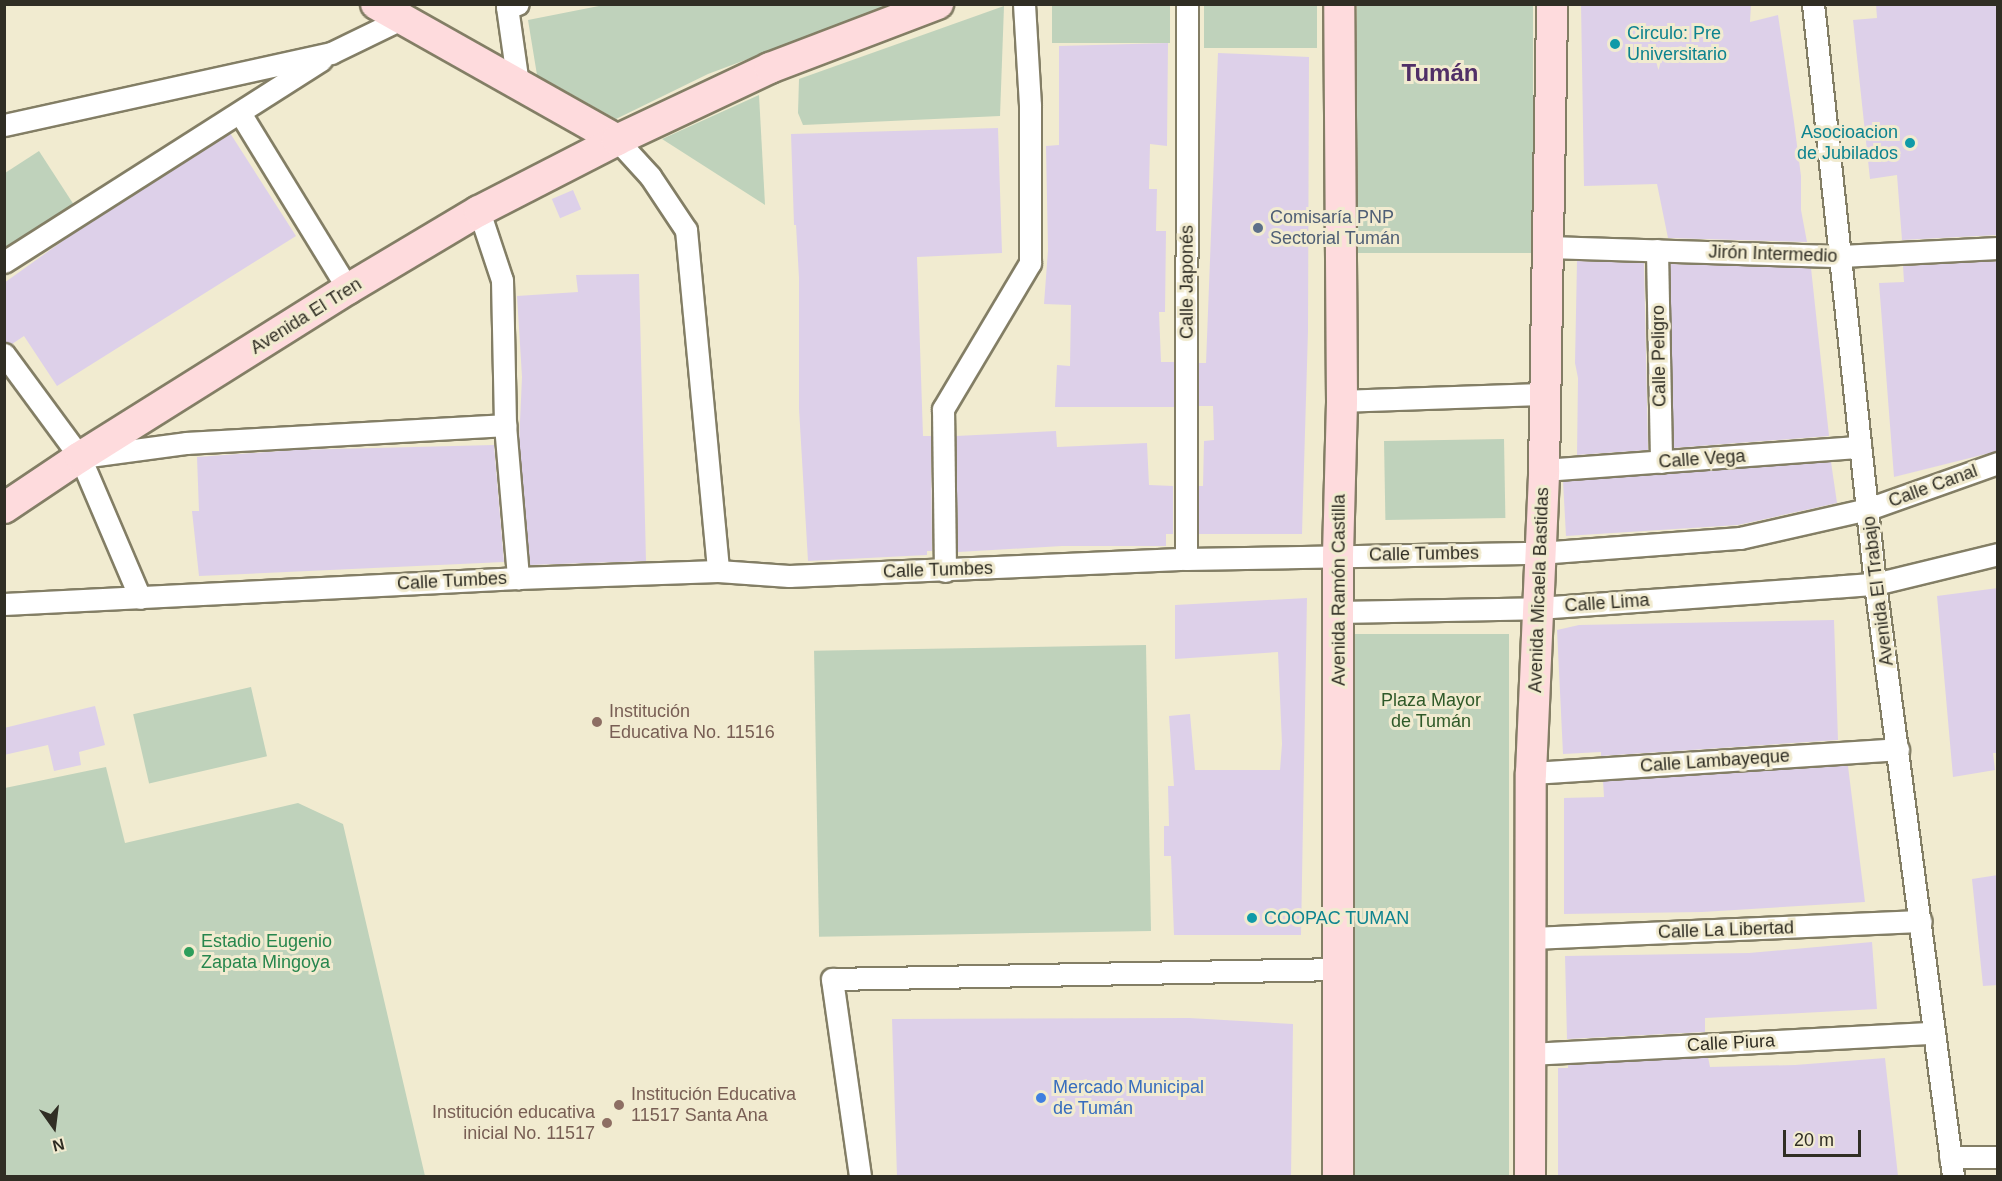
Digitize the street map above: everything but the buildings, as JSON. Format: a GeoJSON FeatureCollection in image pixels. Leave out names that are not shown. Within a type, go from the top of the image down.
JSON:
{"type":"FeatureCollection","features":[{"type":"Feature","properties":{"kind":"main road","name":"Avenida El Tren"},"geometry":{"type":"LineString","coordinates":[[4,508],[80,457],[348,289],[479,212],[617,140],[770,68],[938,4]]}},
{"type":"Feature","properties":{"kind":"main road","name":"Avenida Ramón Castilla"},"geometry":{"type":"LineString","coordinates":[[1338,1176],[1338,555],[1341,401],[1339,4]]}},
{"type":"Feature","properties":{"kind":"main road","name":"Avenida Micaela Bastidas"},"geometry":{"type":"LineString","coordinates":[[1530,1176],[1531,773],[1544,470],[1552,4]]}},
{"type":"Feature","properties":{"kind":"main road"},"geometry":{"type":"LineString","coordinates":[[388,12],[617,140]]}},
{"type":"Feature","properties":{"kind":"street"},"geometry":{"type":"LineString","coordinates":[[945,571],[943,409],[1030,263],[1030,105],[1024,4]]}},
{"type":"Feature","properties":{"kind":"street","name":"Calle Japonés"},"geometry":{"type":"LineString","coordinates":[[1186,559],[1187,4]]}},
{"type":"Feature","properties":{"kind":"street","name":"Avenida El Trabajo"},"geometry":{"type":"LineString","coordinates":[[1813,4],[1875,584],[1921,921],[1932,1033],[1951,1167]]}},
{"type":"Feature","properties":{"kind":"street"},"geometry":{"type":"LineString","coordinates":[[513,6],[518,84]]}},
{"type":"Feature","properties":{"kind":"street"},"geometry":{"type":"LineString","coordinates":[[4,262],[331,53],[388,12]]}},
{"type":"Feature","properties":{"kind":"street"},"geometry":{"type":"LineString","coordinates":[[4,125],[331,53]]}},
{"type":"Feature","properties":{"kind":"street"},"geometry":{"type":"LineString","coordinates":[[240,112],[348,289]]}},
{"type":"Feature","properties":{"kind":"street"},"geometry":{"type":"LineString","coordinates":[[617,140],[650,176],[686,230],[718,571]]}},
{"type":"Feature","properties":{"kind":"street"},"geometry":{"type":"LineString","coordinates":[[479,212],[502,280],[505,425],[518,578]]}},
{"type":"Feature","properties":{"kind":"street","name":"Jirón Intermedio"},"geometry":{"type":"LineString","coordinates":[[1548,247],[1840,256],[1998,248]]}},
{"type":"Feature","properties":{"kind":"street","name":"Calle Peligro"},"geometry":{"type":"LineString","coordinates":[[1657,250],[1661,462]]}},
{"type":"Feature","properties":{"kind":"street"},"geometry":{"type":"LineString","coordinates":[[4,354],[80,457],[140,598]]}},
{"type":"Feature","properties":{"kind":"street"},"geometry":{"type":"LineString","coordinates":[[1341,401],[1545,394]]}},
{"type":"Feature","properties":{"kind":"street"},"geometry":{"type":"LineString","coordinates":[[80,457],[187,443],[505,425]]}},
{"type":"Feature","properties":{"kind":"street","name":"Calle Vega"},"geometry":{"type":"LineString","coordinates":[[1544,470],[1860,447]]}},
{"type":"Feature","properties":{"kind":"street","name":"Calle Canal"},"geometry":{"type":"LineString","coordinates":[[1868,509],[1998,463]]}},
{"type":"Feature","properties":{"kind":"street","name":"Calle Tumbes"},"geometry":{"type":"LineString","coordinates":[[4,604],[518,578],[718,571],[789,576],[1186,559],[1539,553],[1740,538],[1868,509]]}},
{"type":"Feature","properties":{"kind":"street","name":"Calle Lima"},"geometry":{"type":"LineString","coordinates":[[1338,612],[1538,608],[1875,584],[1998,554]]}},
{"type":"Feature","properties":{"kind":"street","name":"Calle Lambayeque"},"geometry":{"type":"LineString","coordinates":[[1531,773],[1898,749]]}},
{"type":"Feature","properties":{"kind":"street","name":"Calle La Libertad"},"geometry":{"type":"LineString","coordinates":[[1531,938],[1921,921]]}},
{"type":"Feature","properties":{"kind":"street"},"geometry":{"type":"LineString","coordinates":[[860,1176],[832,979],[1339,969]]}},
{"type":"Feature","properties":{"kind":"street","name":"Calle Piura"},"geometry":{"type":"LineString","coordinates":[[1530,1054],[1932,1033]]}},
{"type":"Feature","properties":{"kind":"street"},"geometry":{"type":"LineString","coordinates":[[1951,1167],[1998,1157]]}},
{"type":"Feature","properties":{"kind":"green space"},"geometry":{"type":"Polygon","coordinates":[[[604,5],[893,5],[708,74],[616,119],[537,75],[528,20],[604,5]]]}},
{"type":"Feature","properties":{"kind":"green space"},"geometry":{"type":"Polygon","coordinates":[[[1052,5],[1170,5],[1170,43],[1052,43],[1052,5]]]}},
{"type":"Feature","properties":{"kind":"green space"},"geometry":{"type":"Polygon","coordinates":[[[1204,5],[1317,5],[1317,48],[1204,48],[1204,5]]]}},
{"type":"Feature","properties":{"kind":"green space"},"geometry":{"type":"Polygon","coordinates":[[[1357,5],[1533,5],[1533,253],[1357,253],[1357,5]]]}},
{"type":"Feature","properties":{"kind":"green space"},"geometry":{"type":"Polygon","coordinates":[[[1004,6],[1000,116],[803,125],[798,113],[799,79],[1004,6]]]}},
{"type":"Feature","properties":{"kind":"green space"},"geometry":{"type":"Polygon","coordinates":[[[759,95],[765,205],[662,139],[759,95]]]}},
{"type":"Feature","properties":{"kind":"green space"},"geometry":{"type":"Polygon","coordinates":[[[39,151],[74,205],[5,249],[5,173],[39,151]]]}},
{"type":"Feature","properties":{"kind":"green space"},"geometry":{"type":"Polygon","coordinates":[[[1504,439],[1505,518],[1385,520],[1384,441],[1504,439]]]}},
{"type":"Feature","properties":{"kind":"green space","name":"Plaza Mayor de Tumán"},"geometry":{"type":"Polygon","coordinates":[[[1354,634],[1509,634],[1509,1176],[1354,1176],[1354,634]]]}},
{"type":"Feature","properties":{"kind":"green space"},"geometry":{"type":"Polygon","coordinates":[[[1146,645],[1151,931],[819,937],[814,651],[1146,645]]]}},
{"type":"Feature","properties":{"kind":"green space"},"geometry":{"type":"Polygon","coordinates":[[[251,687],[267,756],[149,783],[133,714],[251,687]]]}},
{"type":"Feature","properties":{"kind":"green space","name":"Estadio Eugenio Zapata Mingoya"},"geometry":{"type":"Polygon","coordinates":[[[106,767],[125,843],[298,803],[343,824],[425,1176],[5,1176],[5,788],[106,767]]]}},
{"type":"Feature","properties":{"kind":"place","name":"Circulo: Pre Universitario"},"geometry":{"type":"Point","coordinates":[1615,44]}},
{"type":"Feature","properties":{"kind":"place","name":"Asocioacion de Jubilados"},"geometry":{"type":"Point","coordinates":[1910,143]}},
{"type":"Feature","properties":{"kind":"place","name":"Comisaría PNP Sectorial Tumán"},"geometry":{"type":"Point","coordinates":[1258,228]}},
{"type":"Feature","properties":{"kind":"place","name":"Institución Educativa No. 11516"},"geometry":{"type":"Point","coordinates":[597,722]}},
{"type":"Feature","properties":{"kind":"place","name":"COOPAC TUMAN"},"geometry":{"type":"Point","coordinates":[1252,918]}},
{"type":"Feature","properties":{"kind":"place","name":"Estadio Eugenio Zapata Mingoya"},"geometry":{"type":"Point","coordinates":[189,952]}},
{"type":"Feature","properties":{"kind":"place","name":"Mercado Municipal de Tumán"},"geometry":{"type":"Point","coordinates":[1041,1098]}},
{"type":"Feature","properties":{"kind":"place","name":"Institución Educativa 11517 Santa Ana"},"geometry":{"type":"Point","coordinates":[619,1105]}},
{"type":"Feature","properties":{"kind":"place","name":"Institución educativa inicial No. 11517"},"geometry":{"type":"Point","coordinates":[607,1123]}},
{"type":"Feature","properties":{"kind":"district","name":"Tumán"},"geometry":{"type":"Point","coordinates":[1440,73]}}]}
